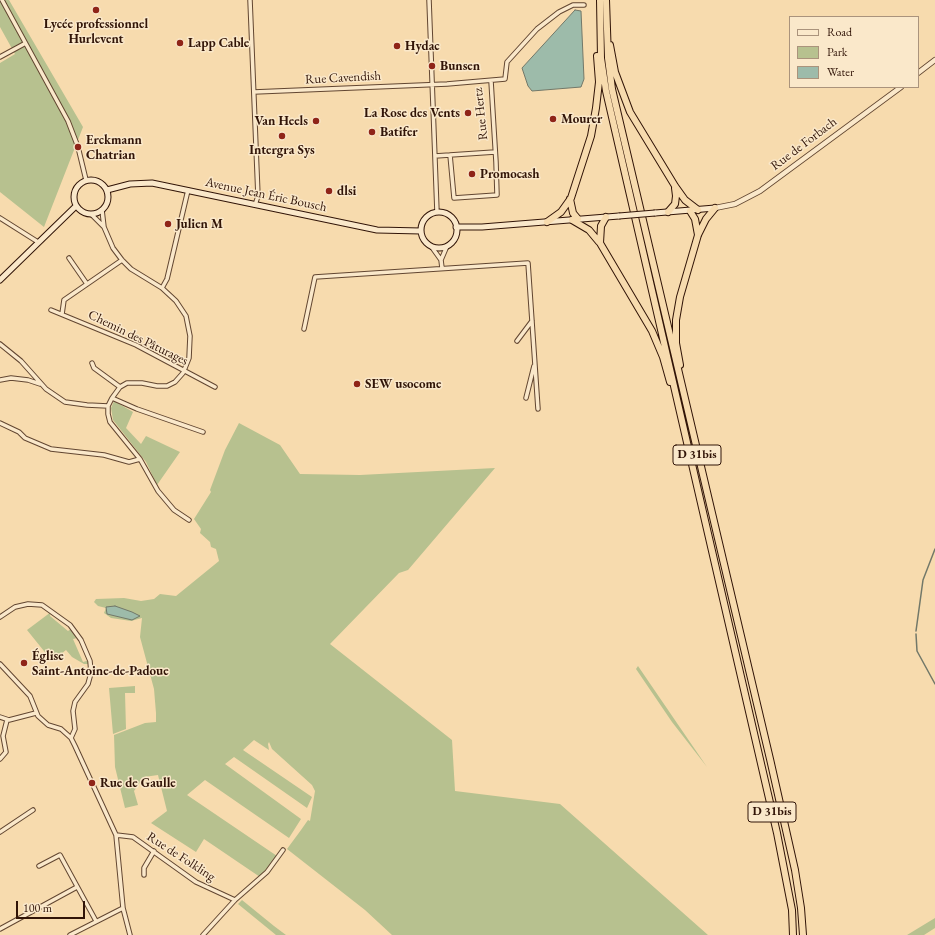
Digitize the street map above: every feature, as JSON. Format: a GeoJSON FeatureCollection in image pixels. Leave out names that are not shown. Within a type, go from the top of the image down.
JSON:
{"type":"FeatureCollection","features":[{"type":"Feature","properties":{"kind":"highway","name":"D 31bis"},"geometry":{"type":"LineString","coordinates":[[600,0],[612,89],[795,870],[801,908],[803,935]]}},
{"type":"Feature","properties":{"kind":"highway","name":"D 31bis"},"geometry":{"type":"LineString","coordinates":[[606,0],[602,14],[601,58],[606,91],[777,833],[792,910],[794,935]]}},
{"type":"Feature","properties":{"kind":"highway"},"geometry":{"type":"LineString","coordinates":[[602,14],[616,72],[627,106],[675,186],[685,200],[698,210]]}},
{"type":"Feature","properties":{"kind":"highway"},"geometry":{"type":"LineString","coordinates":[[547,222],[561,212],[570,198],[590,136],[596,108],[599,82],[596,35],[602,14]]}},
{"type":"Feature","properties":{"kind":"highway"},"geometry":{"type":"LineString","coordinates":[[668,212],[674,204],[676,196],[675,186]]}},
{"type":"Feature","properties":{"kind":"highway"},"geometry":{"type":"LineString","coordinates":[[570,198],[570,206],[575,220],[589,230],[600,243],[652,331],[663,357],[683,424]]}},
{"type":"Feature","properties":{"kind":"highway"},"geometry":{"type":"LineString","coordinates":[[682,391],[676,343],[676,320],[680,297],[698,235],[706,219],[715,208]]}},
{"type":"Feature","properties":{"kind":"highway"},"geometry":{"type":"LineString","coordinates":[[690,211],[695,219],[698,235]]}},
{"type":"Feature","properties":{"kind":"highway"},"geometry":{"type":"LineString","coordinates":[[600,243],[601,226],[606,217]]}},
{"type":"Feature","properties":{"kind":"main road"},"geometry":{"type":"LineString","coordinates":[[86,180],[96,180],[105,186],[107,190],[108,201],[102,210],[91,214],[85,213],[76,206],[73,196],[75,190],[81,182],[86,180]]}},
{"type":"Feature","properties":{"kind":"main road","name":"Avenue Jean Éric Bousch"},"geometry":{"type":"LineString","coordinates":[[107,190],[130,184],[152,183],[377,230],[421,231]]}},
{"type":"Feature","properties":{"kind":"main road"},"geometry":{"type":"LineString","coordinates":[[0,280],[76,206]]}},
{"type":"Feature","properties":{"kind":"main road"},"geometry":{"type":"LineString","coordinates":[[456,227],[575,220],[715,208]]}},
{"type":"Feature","properties":{"kind":"main road"},"geometry":{"type":"LineString","coordinates":[[437,212],[450,216],[456,227],[456,235],[447,246],[441,248],[431,246],[423,237],[421,231],[422,224],[426,218],[437,212]]}},
{"type":"Feature","properties":{"kind":"street"},"geometry":{"type":"LineString","coordinates":[[2,0],[24,44],[68,121],[78,147],[86,180]]}},
{"type":"Feature","properties":{"kind":"street"},"geometry":{"type":"LineString","coordinates":[[250,0],[258,196],[255,205]]}},
{"type":"Feature","properties":{"kind":"street"},"geometry":{"type":"LineString","coordinates":[[430,0],[437,212]]}},
{"type":"Feature","properties":{"kind":"street"},"geometry":{"type":"LineString","coordinates":[[491,82],[505,79],[507,62],[537,29],[559,12],[573,5],[584,5]]}},
{"type":"Feature","properties":{"kind":"street"},"geometry":{"type":"LineString","coordinates":[[0,57],[24,44]]}},
{"type":"Feature","properties":{"kind":"street"},"geometry":{"type":"LineString","coordinates":[[919,73],[935,60]]}},
{"type":"Feature","properties":{"kind":"street","name":"Rue Hertz"},"geometry":{"type":"LineString","coordinates":[[432,84],[491,82],[495,152],[497,195],[454,198],[450,155],[495,152]]}},
{"type":"Feature","properties":{"kind":"street","name":"Rue Cavendish"},"geometry":{"type":"LineString","coordinates":[[254,92],[432,84]]}},
{"type":"Feature","properties":{"kind":"street","name":"Rue de Forbach"},"geometry":{"type":"LineString","coordinates":[[715,208],[735,204],[760,191],[900,88]]}},
{"type":"Feature","properties":{"kind":"street"},"geometry":{"type":"LineString","coordinates":[[435,156],[450,155]]}},
{"type":"Feature","properties":{"kind":"street"},"geometry":{"type":"LineString","coordinates":[[162,288],[167,279],[188,190]]}},
{"type":"Feature","properties":{"kind":"street"},"geometry":{"type":"LineString","coordinates":[[102,210],[104,227],[113,248],[122,260],[132,269],[162,288],[176,301],[186,316],[190,336],[188,358],[184,371],[175,382],[167,386],[142,383],[127,384],[120,387],[108,406],[110,422],[140,459],[158,491],[174,510],[189,520]]}},
{"type":"Feature","properties":{"kind":"street"},"geometry":{"type":"LineString","coordinates":[[91,214],[104,227]]}},
{"type":"Feature","properties":{"kind":"street"},"geometry":{"type":"LineString","coordinates":[[0,218],[38,242]]}},
{"type":"Feature","properties":{"kind":"street"},"geometry":{"type":"LineString","coordinates":[[431,246],[441,260],[442,268]]}},
{"type":"Feature","properties":{"kind":"street"},"geometry":{"type":"LineString","coordinates":[[441,260],[447,246]]}},
{"type":"Feature","properties":{"kind":"street"},"geometry":{"type":"LineString","coordinates":[[69,258],[88,284]]}},
{"type":"Feature","properties":{"kind":"street"},"geometry":{"type":"LineString","coordinates":[[62,314],[64,300],[122,260]]}},
{"type":"Feature","properties":{"kind":"street"},"geometry":{"type":"LineString","coordinates":[[304,329],[315,278],[528,263],[538,409]]}},
{"type":"Feature","properties":{"kind":"street","name":"Chemin des Pâturages"},"geometry":{"type":"LineString","coordinates":[[52,310],[136,345],[215,387]]}},
{"type":"Feature","properties":{"kind":"street"},"geometry":{"type":"LineString","coordinates":[[516,341],[532,321]]}},
{"type":"Feature","properties":{"kind":"street"},"geometry":{"type":"LineString","coordinates":[[0,344],[20,361],[42,385],[65,402],[108,406]]}},
{"type":"Feature","properties":{"kind":"street"},"geometry":{"type":"LineString","coordinates":[[526,398],[535,362]]}},
{"type":"Feature","properties":{"kind":"street"},"geometry":{"type":"LineString","coordinates":[[92,363],[94,368],[120,387]]}},
{"type":"Feature","properties":{"kind":"street"},"geometry":{"type":"LineString","coordinates":[[0,380],[11,378],[28,380],[42,385]]}},
{"type":"Feature","properties":{"kind":"street"},"geometry":{"type":"LineString","coordinates":[[112,398],[137,409],[203,432]]}},
{"type":"Feature","properties":{"kind":"street"},"geometry":{"type":"LineString","coordinates":[[0,423],[25,438],[51,449],[104,455],[129,462],[140,459]]}},
{"type":"Feature","properties":{"kind":"street"},"geometry":{"type":"LineString","coordinates":[[0,616],[15,607],[28,604],[42,606],[70,625],[86,650],[90,661],[91,673],[88,684],[75,702],[73,711],[75,729],[71,738]]}},
{"type":"Feature","properties":{"kind":"street"},"geometry":{"type":"LineString","coordinates":[[0,664],[30,696],[36,713],[48,725],[61,729],[71,738],[116,835],[123,908],[130,935]]}},
{"type":"Feature","properties":{"kind":"street"},"geometry":{"type":"LineString","coordinates":[[0,717],[7,720],[36,713]]}},
{"type":"Feature","properties":{"kind":"street"},"geometry":{"type":"LineString","coordinates":[[0,759],[6,752],[3,736],[7,720]]}},
{"type":"Feature","properties":{"kind":"street"},"geometry":{"type":"LineString","coordinates":[[0,832],[33,810]]}},
{"type":"Feature","properties":{"kind":"street","name":"Rue de Folkling"},"geometry":{"type":"LineString","coordinates":[[116,835],[133,837],[196,882],[235,900]]}},
{"type":"Feature","properties":{"kind":"street"},"geometry":{"type":"LineString","coordinates":[[203,935],[235,900],[267,872],[283,850]]}},
{"type":"Feature","properties":{"kind":"street"},"geometry":{"type":"LineString","coordinates":[[144,875],[144,868],[154,851]]}},
{"type":"Feature","properties":{"kind":"street"},"geometry":{"type":"LineString","coordinates":[[39,866],[60,855],[96,921]]}},
{"type":"Feature","properties":{"kind":"street"},"geometry":{"type":"LineString","coordinates":[[0,929],[77,887]]}},
{"type":"Feature","properties":{"kind":"street"},"geometry":{"type":"LineString","coordinates":[[70,935],[123,908]]}},
{"type":"Feature","properties":{"kind":"green space"},"geometry":{"type":"Polygon","coordinates":[[[0,0],[9,0],[83,127],[44,227],[0,192],[0,63],[15,54],[0,27],[0,0]]]}},
{"type":"Feature","properties":{"kind":"green space"},"geometry":{"type":"Polygon","coordinates":[[[114,401],[133,412],[126,428],[141,444],[146,436],[180,452],[157,485],[146,462],[113,420],[111,408],[114,401]]]}},
{"type":"Feature","properties":{"kind":"green space"},"geometry":{"type":"Polygon","coordinates":[[[239,423],[280,445],[300,474],[360,475],[495,468],[408,570],[399,573],[330,644],[452,740],[455,791],[560,804],[708,935],[392,935],[365,910],[287,849],[308,820],[310,821],[315,791],[312,785],[272,749],[269,742],[269,750],[254,740],[243,750],[312,797],[307,808],[234,757],[225,764],[301,819],[289,838],[205,780],[187,795],[277,856],[260,877],[204,839],[196,852],[151,823],[167,811],[158,775],[144,777],[134,791],[138,805],[125,808],[115,767],[114,735],[145,723],[156,722],[154,689],[140,637],[142,618],[131,621],[111,618],[104,613],[106,608],[98,606],[94,602],[96,599],[124,598],[141,601],[154,599],[160,594],[176,596],[219,561],[216,549],[211,547],[210,542],[200,533],[201,529],[194,519],[211,492],[210,490],[225,450],[239,423]]]}},
{"type":"Feature","properties":{"kind":"green space"},"geometry":{"type":"Polygon","coordinates":[[[51,612],[50,616],[68,631],[71,629],[77,638],[73,639],[83,662],[90,660],[90,664],[84,664],[72,657],[66,650],[52,661],[27,630],[51,612]]]}},
{"type":"Feature","properties":{"kind":"green space"},"geometry":{"type":"Polygon","coordinates":[[[638,666],[707,767],[672,722],[636,669],[638,666]]]}},
{"type":"Feature","properties":{"kind":"green space"},"geometry":{"type":"Polygon","coordinates":[[[135,686],[135,693],[125,693],[126,729],[113,734],[109,688],[135,686]]]}},
{"type":"Feature","properties":{"kind":"green space"},"geometry":{"type":"Polygon","coordinates":[[[242,900],[286,935],[276,935],[238,904],[242,900]]]}},
{"type":"Feature","properties":{"kind":"green space"},"geometry":{"type":"Polygon","coordinates":[[[935,918],[935,928],[924,935],[907,935],[935,918]]]}},
{"type":"Feature","properties":{"kind":"water"},"geometry":{"type":"Polygon","coordinates":[[[575,10],[581,11],[584,79],[581,87],[532,91],[528,86],[522,68],[575,10]]]}},
{"type":"Feature","properties":{"kind":"water"},"geometry":{"type":"Polygon","coordinates":[[[115,606],[140,616],[132,620],[107,614],[106,607],[115,606]]]}},
{"type":"Feature","properties":{"kind":"waterway"},"geometry":{"type":"LineString","coordinates":[[916,631],[923,580],[935,549]]}},
{"type":"Feature","properties":{"kind":"waterway"},"geometry":{"type":"LineString","coordinates":[[916,634],[917,651],[935,684]]}},
{"type":"Feature","properties":{"kind":"place","name":"Lycée professionnel Hurlevent"},"geometry":{"type":"Point","coordinates":[96,10]}},
{"type":"Feature","properties":{"kind":"place","name":"Lapp Cable"},"geometry":{"type":"Point","coordinates":[180,43]}},
{"type":"Feature","properties":{"kind":"place","name":"Hydac"},"geometry":{"type":"Point","coordinates":[397,46]}},
{"type":"Feature","properties":{"kind":"place","name":"Bunsen"},"geometry":{"type":"Point","coordinates":[432,66]}},
{"type":"Feature","properties":{"kind":"place","name":"La Rose des Vents"},"geometry":{"type":"Point","coordinates":[468,113]}},
{"type":"Feature","properties":{"kind":"place","name":"Mourer"},"geometry":{"type":"Point","coordinates":[553,119]}},
{"type":"Feature","properties":{"kind":"place","name":"Van Heels"},"geometry":{"type":"Point","coordinates":[316,121]}},
{"type":"Feature","properties":{"kind":"place","name":"Batifer"},"geometry":{"type":"Point","coordinates":[372,132]}},
{"type":"Feature","properties":{"kind":"place","name":"Intergra Sys"},"geometry":{"type":"Point","coordinates":[282,136]}},
{"type":"Feature","properties":{"kind":"place","name":"Erckmann Chatrian"},"geometry":{"type":"Point","coordinates":[78,147]}},
{"type":"Feature","properties":{"kind":"place","name":"Promocash"},"geometry":{"type":"Point","coordinates":[472,174]}},
{"type":"Feature","properties":{"kind":"place","name":"dlsi"},"geometry":{"type":"Point","coordinates":[329,191]}},
{"type":"Feature","properties":{"kind":"place","name":"Julien M"},"geometry":{"type":"Point","coordinates":[168,224]}},
{"type":"Feature","properties":{"kind":"place","name":"SEW usocome"},"geometry":{"type":"Point","coordinates":[357,384]}},
{"type":"Feature","properties":{"kind":"place","name":"Église Saint-Antoine-de-Padoue"},"geometry":{"type":"Point","coordinates":[24,663]}},
{"type":"Feature","properties":{"kind":"place","name":"Rue de Gaulle"},"geometry":{"type":"Point","coordinates":[92,783]}}]}
